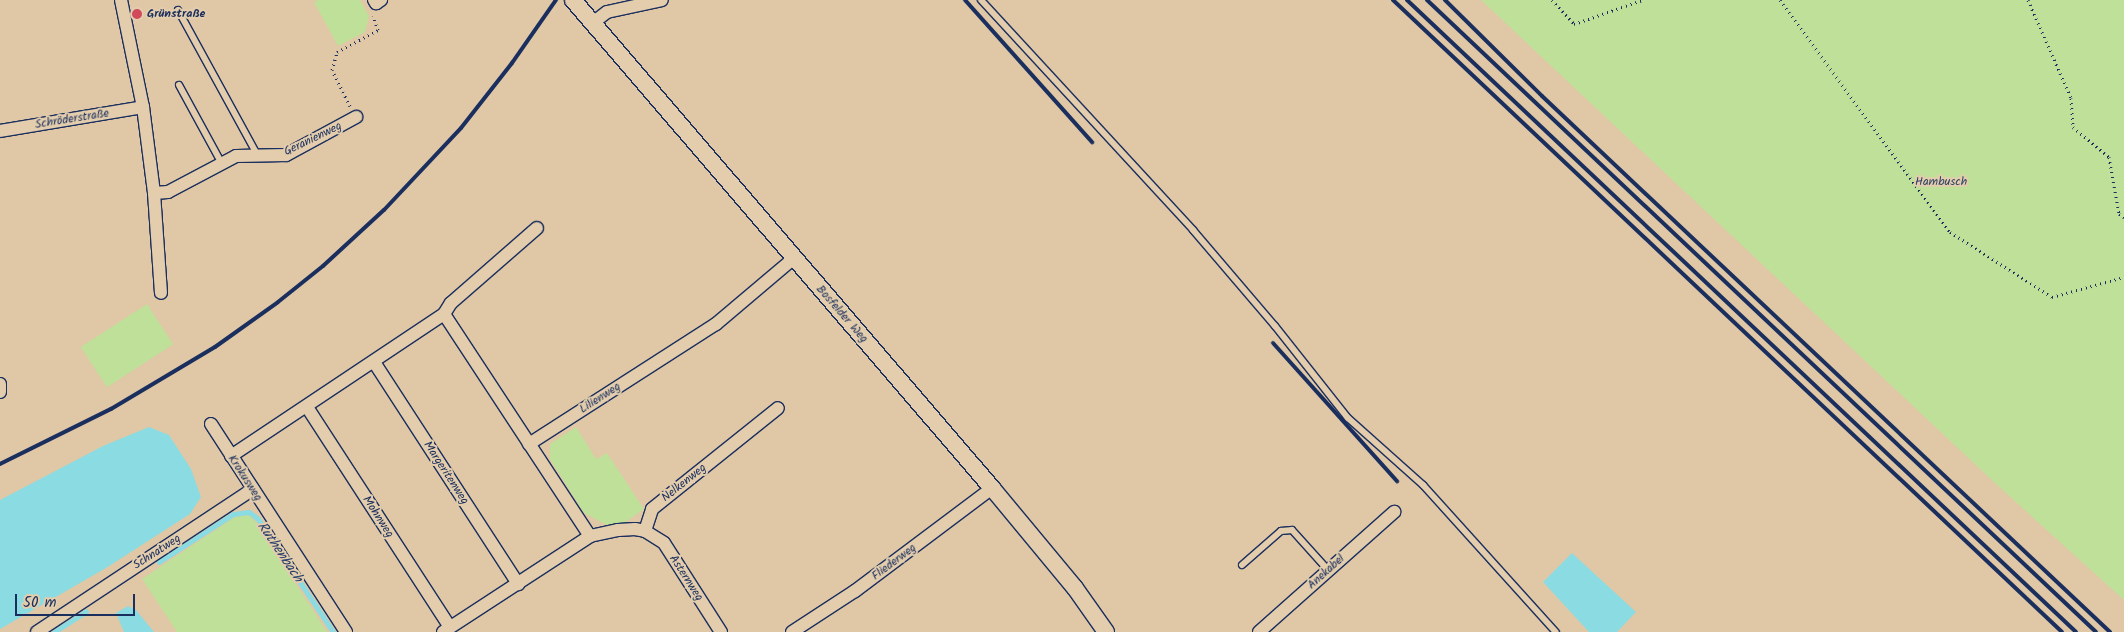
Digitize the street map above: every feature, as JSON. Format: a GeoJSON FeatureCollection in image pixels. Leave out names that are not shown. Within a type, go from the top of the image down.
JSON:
{"type":"FeatureCollection","features":[{"type":"Feature","properties":{"kind":"street"},"geometry":{"type":"LineString","coordinates":[[121,0],[143,107],[154,193],[161,293]]}},
{"type":"Feature","properties":{"kind":"street"},"geometry":{"type":"LineString","coordinates":[[594,22],[607,12],[662,0]]}},
{"type":"Feature","properties":{"kind":"street","name":"Bosfelder Weg"},"geometry":{"type":"LineString","coordinates":[[579,2],[794,258],[1076,588],[1106,632]]}},
{"type":"Feature","properties":{"kind":"street","name":"Schröderstraße"},"geometry":{"type":"LineString","coordinates":[[0,131],[143,107]]}},
{"type":"Feature","properties":{"kind":"street","name":"Geranienweg"},"geometry":{"type":"LineString","coordinates":[[154,193],[168,192],[236,156],[286,155],[356,117]]}},
{"type":"Feature","properties":{"kind":"street"},"geometry":{"type":"LineString","coordinates":[[231,456],[444,314],[451,303],[537,228]]}},
{"type":"Feature","properties":{"kind":"street","name":"Lilienweg"},"geometry":{"type":"LineString","coordinates":[[530,444],[716,324],[794,258]]}},
{"type":"Feature","properties":{"kind":"street"},"geometry":{"type":"LineString","coordinates":[[444,314],[590,536]]}},
{"type":"Feature","properties":{"kind":"street","name":"Margeritenweg"},"geometry":{"type":"LineString","coordinates":[[374,362],[518,584]]}},
{"type":"Feature","properties":{"kind":"street"},"geometry":{"type":"LineString","coordinates":[[0,384],[0,392]]}},
{"type":"Feature","properties":{"kind":"street","name":"Mohnweg"},"geometry":{"type":"LineString","coordinates":[[307,407],[446,630]]}},
{"type":"Feature","properties":{"kind":"street","name":"Nelkenweg"},"geometry":{"type":"LineString","coordinates":[[645,531],[652,509],[778,408]]}},
{"type":"Feature","properties":{"kind":"street","name":"Krokusweg"},"geometry":{"type":"LineString","coordinates":[[211,424],[346,632]]}},
{"type":"Feature","properties":{"kind":"street","name":"Fliederweg"},"geometry":{"type":"LineString","coordinates":[[792,632],[855,591],[992,488]]}},
{"type":"Feature","properties":{"kind":"street","name":"Schnatweg"},"geometry":{"type":"LineString","coordinates":[[37,632],[253,489]]}},
{"type":"Feature","properties":{"kind":"street","name":"Anekabel"},"geometry":{"type":"LineString","coordinates":[[1259,632],[1394,512]]}},
{"type":"Feature","properties":{"kind":"street"},"geometry":{"type":"LineString","coordinates":[[446,630],[590,536],[618,530],[645,531]]}},
{"type":"Feature","properties":{"kind":"street","name":"Asternweg"},"geometry":{"type":"LineString","coordinates":[[645,531],[664,543],[721,632]]}},
{"type":"Feature","properties":{"kind":"lane"},"geometry":{"type":"LineString","coordinates":[[981,0],[1193,230],[1275,326],[1348,418],[1423,484],[1556,632]]}},
{"type":"Feature","properties":{"kind":"lane"},"geometry":{"type":"LineString","coordinates":[[178,10],[258,156]]}},
{"type":"Feature","properties":{"kind":"lane"},"geometry":{"type":"LineString","coordinates":[[180,85],[222,164]]}},
{"type":"Feature","properties":{"kind":"lane"},"geometry":{"type":"LineString","coordinates":[[1242,565],[1280,531],[1292,530],[1328,570]]}},
{"type":"Feature","properties":{"kind":"path"},"geometry":{"type":"LineString","coordinates":[[1552,0],[1574,24],[1642,0]]}},
{"type":"Feature","properties":{"kind":"path"},"geometry":{"type":"LineString","coordinates":[[1780,0],[1950,232],[2052,297],[2124,277]]}},
{"type":"Feature","properties":{"kind":"path"},"geometry":{"type":"LineString","coordinates":[[2028,0],[2071,98],[2073,127],[2109,157],[2119,214],[2124,217]]}},
{"type":"Feature","properties":{"kind":"path","name":"Geranienweg"},"geometry":{"type":"LineString","coordinates":[[356,117],[332,70],[336,52],[378,30],[372,17],[377,1]]}},
{"type":"Feature","properties":{"kind":"green space"},"geometry":{"type":"Polygon","coordinates":[[[318,0],[360,0],[369,16],[365,32],[338,46],[314,2],[318,0]]]}},
{"type":"Feature","properties":{"kind":"green space","name":"Hambusch"},"geometry":{"type":"Polygon","coordinates":[[[1481,0],[2124,0],[2124,600],[1996,484],[1481,0]]]}},
{"type":"Feature","properties":{"kind":"green space"},"geometry":{"type":"Polygon","coordinates":[[[147,304],[173,344],[107,387],[81,347],[147,304]]]}},
{"type":"Feature","properties":{"kind":"green space"},"geometry":{"type":"Polygon","coordinates":[[[576,427],[596,459],[607,453],[644,509],[624,523],[609,526],[584,513],[550,459],[550,444],[576,427]]]}},
{"type":"Feature","properties":{"kind":"green space"},"geometry":{"type":"Polygon","coordinates":[[[248,515],[255,521],[327,632],[177,632],[142,579],[235,517],[248,515]]]}},
{"type":"Feature","properties":{"kind":"water"},"geometry":{"type":"Polygon","coordinates":[[[149,427],[169,435],[191,469],[201,497],[190,514],[106,568],[0,629],[0,500],[103,446],[149,427]]]}},
{"type":"Feature","properties":{"kind":"water"},"geometry":{"type":"Polygon","coordinates":[[[1572,553],[1636,612],[1617,632],[1589,632],[1543,582],[1572,553]]]}},
{"type":"Feature","properties":{"kind":"water"},"geometry":{"type":"Polygon","coordinates":[[[128,606],[136,610],[154,632],[124,632],[116,613],[128,606]]]}},
{"type":"Feature","properties":{"kind":"waterway","name":"Ruthenbach"},"geometry":{"type":"LineString","coordinates":[[159,562],[233,514],[249,512],[258,519],[333,632]]}},
{"type":"Feature","properties":{"kind":"waterway","name":"Ruthenbach"},"geometry":{"type":"LineString","coordinates":[[54,632],[86,611]]}},
{"type":"Feature","properties":{"kind":"railway"},"geometry":{"type":"LineString","coordinates":[[0,464],[111,409],[215,347],[278,302],[323,266],[384,210],[461,128],[512,63],[556,0]]}},
{"type":"Feature","properties":{"kind":"railway"},"geometry":{"type":"LineString","coordinates":[[965,0],[1092,142]]}},
{"type":"Feature","properties":{"kind":"railway"},"geometry":{"type":"LineString","coordinates":[[1393,0],[2062,632]]}},
{"type":"Feature","properties":{"kind":"railway"},"geometry":{"type":"LineString","coordinates":[[1407,0],[2076,632]]}},
{"type":"Feature","properties":{"kind":"railway"},"geometry":{"type":"LineString","coordinates":[[1427,0],[2096,632]]}},
{"type":"Feature","properties":{"kind":"railway"},"geometry":{"type":"LineString","coordinates":[[1445,0],[1542,96],[2110,632]]}},
{"type":"Feature","properties":{"kind":"railway"},"geometry":{"type":"LineString","coordinates":[[1273,343],[1397,481]]}},
{"type":"Feature","properties":{"kind":"place","name":"Grünstraße"},"geometry":{"type":"Point","coordinates":[137,14]}}]}
